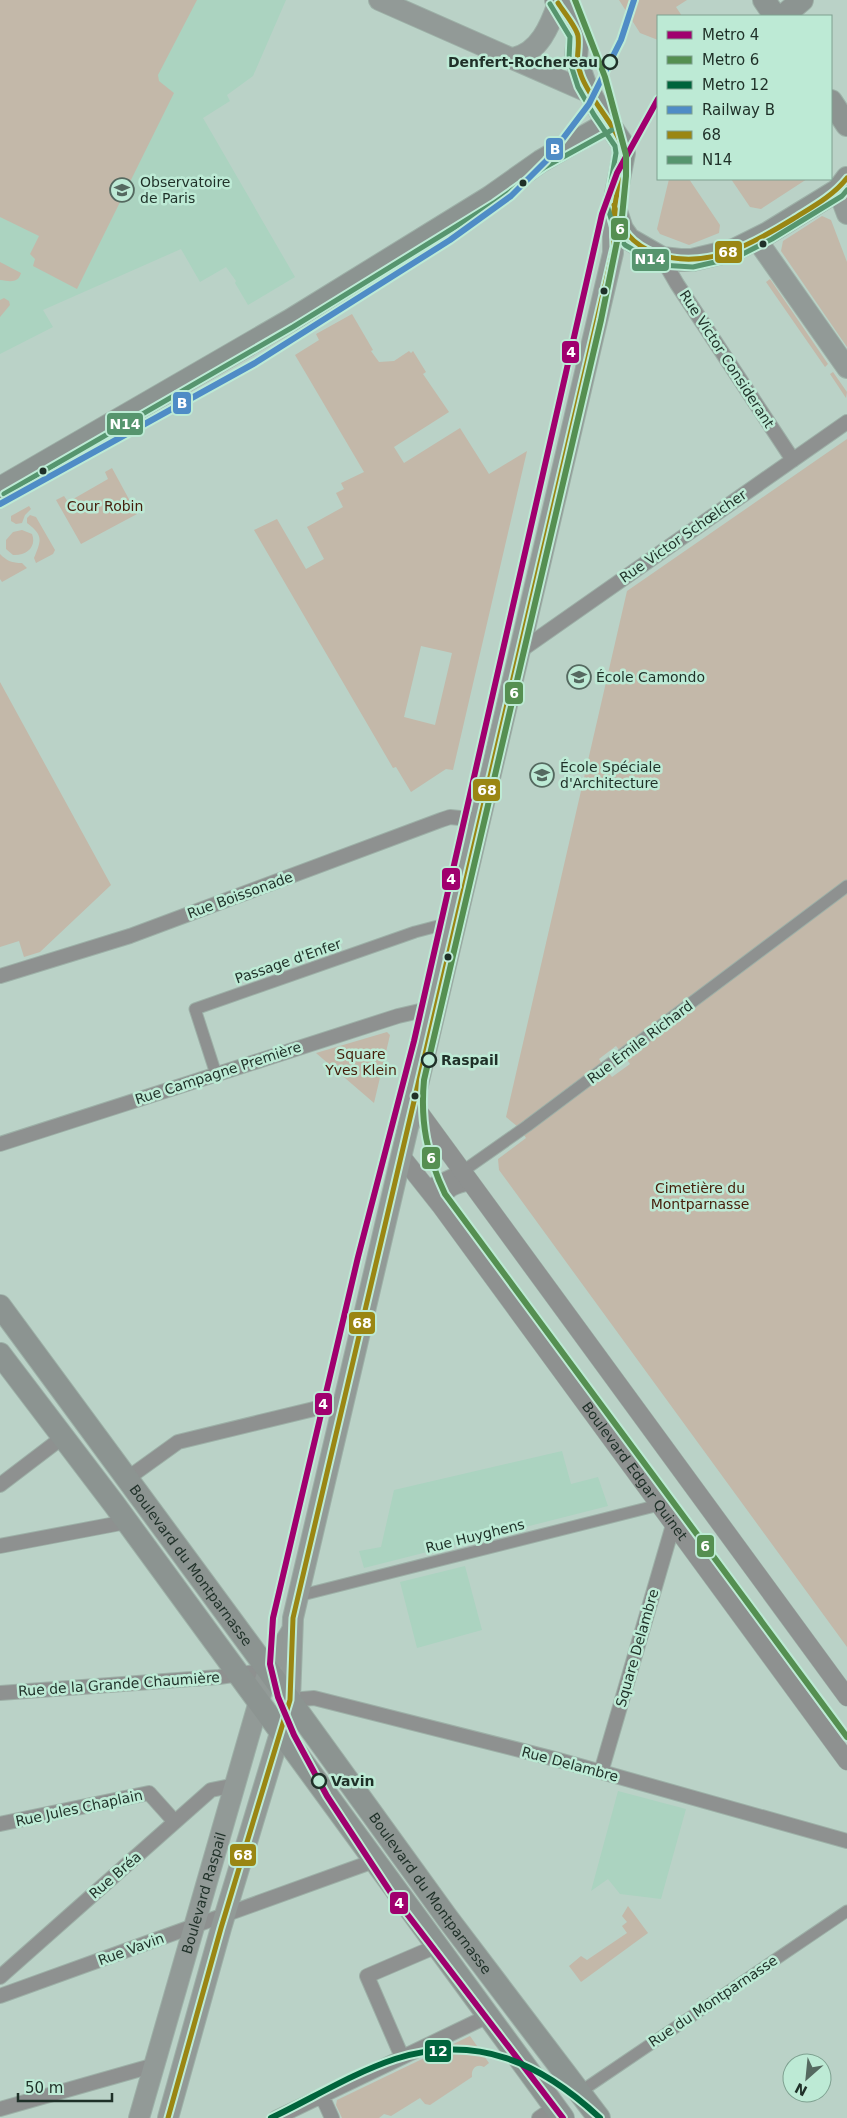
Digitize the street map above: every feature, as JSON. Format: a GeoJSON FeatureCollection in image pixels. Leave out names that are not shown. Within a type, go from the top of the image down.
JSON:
{"type":"FeatureCollection","features":[{"type":"Feature","properties":{"kind":"main road"},"geometry":{"type":"LineString","coordinates":[[379,0],[590,93]]}},
{"type":"Feature","properties":{"kind":"main road"},"geometry":{"type":"LineString","coordinates":[[774,8],[802,0]]}},
{"type":"Feature","properties":{"kind":"main road"},"geometry":{"type":"LineString","coordinates":[[513,58],[529,52],[542,38],[552,21],[557,1]]}},
{"type":"Feature","properties":{"kind":"main road"},"geometry":{"type":"LineString","coordinates":[[557,1],[578,35],[576,58],[581,76],[608,124],[622,143],[624,153],[614,205],[622,229],[621,243],[662,258],[692,260],[734,250],[757,240],[843,184],[847,214]]}},
{"type":"Feature","properties":{"kind":"main road"},"geometry":{"type":"LineString","coordinates":[[832,102],[847,125]]}},
{"type":"Feature","properties":{"kind":"main road"},"geometry":{"type":"LineString","coordinates":[[0,488],[289,321],[490,197],[541,161],[608,124]]}},
{"type":"Feature","properties":{"kind":"main road"},"geometry":{"type":"LineString","coordinates":[[757,240],[847,368]]}},
{"type":"Feature","properties":{"kind":"main road","name":"Boulevard Raspail"},"geometry":{"type":"LineString","coordinates":[[168,2118],[226,1913],[290,1700],[291,1630],[298,1596],[520,650],[621,243]]}},
{"type":"Feature","properties":{"kind":"main road","name":"Boulevard du Montparnasse"},"geometry":{"type":"LineString","coordinates":[[0,1306],[128,1478],[448,1919],[599,2118]]}},
{"type":"Feature","properties":{"kind":"main road","name":"Boulevard du Montparnasse"},"geometry":{"type":"LineString","coordinates":[[0,1354],[126,1522],[488,2016],[552,2114],[580,2092]]}},
{"type":"Feature","properties":{"kind":"main road","name":"Boulevard Raspail"},"geometry":{"type":"LineString","coordinates":[[139,2118],[196,1926],[268,1670],[291,1630]]}},
{"type":"Feature","properties":{"kind":"street","name":"Rue Victor Considerant"},"geometry":{"type":"LineString","coordinates":[[662,258],[677,284],[793,460]]}},
{"type":"Feature","properties":{"kind":"street","name":"Rue Victor Schœlcher"},"geometry":{"type":"LineString","coordinates":[[520,650],[847,422]]}},
{"type":"Feature","properties":{"kind":"street","name":"Rue Boissonade"},"geometry":{"type":"LineString","coordinates":[[0,976],[130,936],[450,817],[480,820]]}},
{"type":"Feature","properties":{"kind":"street","name":"Rue Émile Richard"},"geometry":{"type":"LineString","coordinates":[[426,1188],[467,1177],[527,1126],[847,886]]}},
{"type":"Feature","properties":{"kind":"street","name":"Passage d'Enfer"},"geometry":{"type":"LineString","coordinates":[[216,1074],[195,1010],[418,932],[456,921]]}},
{"type":"Feature","properties":{"kind":"street","name":"Rue Campagne Première"},"geometry":{"type":"LineString","coordinates":[[0,1144],[398,1016],[436,1007]]}},
{"type":"Feature","properties":{"kind":"street"},"geometry":{"type":"LineString","coordinates":[[414,1105],[847,1697]]}},
{"type":"Feature","properties":{"kind":"street","name":"Boulevard Edgar Quinet"},"geometry":{"type":"LineString","coordinates":[[402,1157],[440,1205],[847,1761]]}},
{"type":"Feature","properties":{"kind":"street"},"geometry":{"type":"LineString","coordinates":[[440,1205],[446,1192],[467,1177]]}},
{"type":"Feature","properties":{"kind":"street"},"geometry":{"type":"LineString","coordinates":[[128,1478],[178,1442],[343,1402]]}},
{"type":"Feature","properties":{"kind":"street"},"geometry":{"type":"LineString","coordinates":[[0,1485],[63,1438]]}},
{"type":"Feature","properties":{"kind":"street","name":"Rue Huyghens"},"geometry":{"type":"LineString","coordinates":[[298,1596],[658,1505]]}},
{"type":"Feature","properties":{"kind":"street"},"geometry":{"type":"LineString","coordinates":[[0,1546],[126,1522]]}},
{"type":"Feature","properties":{"kind":"street","name":"Square Delambre"},"geometry":{"type":"LineString","coordinates":[[601,1772],[673,1525]]}},
{"type":"Feature","properties":{"kind":"street"},"geometry":{"type":"LineString","coordinates":[[238,1675],[268,1670]]}},
{"type":"Feature","properties":{"kind":"street","name":"Rue de la Grande Chaumière"},"geometry":{"type":"LineString","coordinates":[[0,1693],[238,1675]]}},
{"type":"Feature","properties":{"kind":"street","name":"Rue Delambre"},"geometry":{"type":"LineString","coordinates":[[290,1700],[314,1698],[601,1772],[847,1841]]}},
{"type":"Feature","properties":{"kind":"street","name":"Rue Bréa"},"geometry":{"type":"LineString","coordinates":[[0,1977],[211,1790],[236,1784]]}},
{"type":"Feature","properties":{"kind":"street","name":"Rue Jules Chaplain"},"geometry":{"type":"LineString","coordinates":[[0,1824],[149,1793],[175,1822]]}},
{"type":"Feature","properties":{"kind":"street","name":"Rue Vavin"},"geometry":{"type":"LineString","coordinates":[[0,1996],[374,1860]]}},
{"type":"Feature","properties":{"kind":"street","name":"Rue du Montparnasse"},"geometry":{"type":"LineString","coordinates":[[580,2092],[847,1911]]}},
{"type":"Feature","properties":{"kind":"street"},"geometry":{"type":"LineString","coordinates":[[402,2057],[366,1976],[437,1946]]}},
{"type":"Feature","properties":{"kind":"street"},"geometry":{"type":"LineString","coordinates":[[276,2118],[488,2016]]}},
{"type":"Feature","properties":{"kind":"street"},"geometry":{"type":"LineString","coordinates":[[0,2109],[155,2065]]}},
{"type":"Feature","properties":{"kind":"street"},"geometry":{"type":"LineString","coordinates":[[322,2096],[332,2118]]}},
{"type":"Feature","properties":{"kind":"shaded area","name":"Observatoire de Paris"},"geometry":{"type":"Polygon","coordinates":[[[128,0],[286,0],[253,76],[227,95],[230,101],[203,118],[295,277],[248,305],[235,283],[236,281],[226,267],[200,282],[181,249],[43,310],[53,327],[0,354],[0,29],[128,0]]]}},
{"type":"Feature","properties":{"kind":"shaded area"},"geometry":{"type":"Polygon","coordinates":[[[562,1451],[571,1484],[598,1477],[608,1506],[364,1568],[359,1551],[381,1547],[394,1490],[562,1451]]]}},
{"type":"Feature","properties":{"kind":"shaded area"},"geometry":{"type":"Polygon","coordinates":[[[465,1566],[482,1630],[417,1648],[400,1582],[465,1566]]]}},
{"type":"Feature","properties":{"kind":"shaded area"},"geometry":{"type":"Polygon","coordinates":[[[618,1791],[686,1809],[661,1899],[620,1894],[608,1879],[591,1891],[618,1791]]]}},
{"type":"Feature","properties":{"kind":"green space"},"geometry":{"type":"Polygon","coordinates":[[[0,0],[197,0],[158,75],[159,81],[174,93],[77,289],[33,266],[35,259],[30,254],[39,236],[0,217],[0,0]]]}},
{"type":"Feature","properties":{"kind":"green space"},"geometry":{"type":"Polygon","coordinates":[[[619,0],[687,0],[676,7],[681,15],[657,15],[657,40],[640,33],[619,0]]]}},
{"type":"Feature","properties":{"kind":"green space"},"geometry":{"type":"Polygon","coordinates":[[[669,180],[690,180],[720,225],[719,233],[689,245],[660,234],[657,229],[669,180]]]}},
{"type":"Feature","properties":{"kind":"green space"},"geometry":{"type":"Polygon","coordinates":[[[732,180],[805,180],[761,209],[750,207],[732,180]]]}},
{"type":"Feature","properties":{"kind":"green space"},"geometry":{"type":"Polygon","coordinates":[[[822,216],[831,220],[847,262],[847,347],[781,251],[783,241],[822,216]]]}},
{"type":"Feature","properties":{"kind":"green space"},"geometry":{"type":"Polygon","coordinates":[[[0,262],[21,273],[18,279],[13,281],[0,280],[0,262]]]}},
{"type":"Feature","properties":{"kind":"green space"},"geometry":{"type":"Polygon","coordinates":[[[770,279],[828,364],[825,367],[766,282],[770,279]]]}},
{"type":"Feature","properties":{"kind":"green space"},"geometry":{"type":"Polygon","coordinates":[[[4,298],[9,301],[10,305],[0,317],[0,300],[4,298]]]}},
{"type":"Feature","properties":{"kind":"green space"},"geometry":{"type":"Polygon","coordinates":[[[352,314],[373,350],[371,351],[379,362],[394,361],[409,351],[411,353],[413,351],[426,372],[423,374],[449,412],[394,447],[404,463],[460,428],[489,474],[527,451],[453,770],[446,769],[411,792],[396,767],[393,768],[254,530],[277,519],[306,569],[324,559],[307,527],[343,507],[336,493],[344,489],[341,483],[364,472],[295,355],[319,340],[316,334],[352,314]],[[421,646],[404,717],[435,725],[452,653],[421,646]]]}},
{"type":"Feature","properties":{"kind":"green space"},"geometry":{"type":"Polygon","coordinates":[[[833,372],[847,392],[846,398],[830,374],[833,372]]]}},
{"type":"Feature","properties":{"kind":"green space"},"geometry":{"type":"Polygon","coordinates":[[[847,439],[847,880],[620,1051],[616,1046],[599,1059],[602,1064],[518,1127],[506,1117],[627,591],[847,439]]]}},
{"type":"Feature","properties":{"kind":"green space","name":"Cour Robin"},"geometry":{"type":"Polygon","coordinates":[[[112,468],[137,514],[81,544],[56,500],[64,496],[68,502],[108,479],[105,472],[112,468]]]}},
{"type":"Feature","properties":{"kind":"green space"},"geometry":{"type":"Polygon","coordinates":[[[29,506],[31,509],[25,515],[22,523],[16,524],[11,521],[11,516],[29,506]]]}},
{"type":"Feature","properties":{"kind":"green space"},"geometry":{"type":"Polygon","coordinates":[[[30,515],[36,517],[55,550],[53,554],[36,563],[34,558],[40,539],[36,531],[27,523],[27,518],[30,515]]]}},
{"type":"Feature","properties":{"kind":"green space"},"geometry":{"type":"Polygon","coordinates":[[[22,530],[32,534],[32,547],[22,554],[13,555],[6,549],[6,540],[13,532],[22,530]]]}},
{"type":"Feature","properties":{"kind":"green space"},"geometry":{"type":"Polygon","coordinates":[[[0,554],[10,561],[22,563],[27,568],[2,582],[0,579],[0,554]]]}},
{"type":"Feature","properties":{"kind":"green space"},"geometry":{"type":"Polygon","coordinates":[[[0,682],[111,885],[40,952],[24,957],[19,941],[0,947],[0,682]]]}},
{"type":"Feature","properties":{"kind":"green space","name":"Cimetière du Montparnasse"},"geometry":{"type":"Polygon","coordinates":[[[847,892],[847,1647],[499,1170],[498,1159],[526,1138],[524,1135],[608,1072],[612,1077],[630,1064],[626,1058],[847,892]]]}},
{"type":"Feature","properties":{"kind":"green space","name":"Square Yves Klein"},"geometry":{"type":"Polygon","coordinates":[[[387,1032],[390,1035],[374,1103],[316,1053],[387,1032]]]}},
{"type":"Feature","properties":{"kind":"green space"},"geometry":{"type":"Polygon","coordinates":[[[628,1906],[648,1933],[581,1982],[569,1966],[581,1956],[587,1960],[627,1933],[622,1926],[627,1922],[622,1916],[628,1906]]]}},
{"type":"Feature","properties":{"kind":"green space"},"geometry":{"type":"Polygon","coordinates":[[[470,2036],[489,2063],[484,2067],[476,2066],[472,2072],[472,2077],[430,2105],[425,2104],[420,2098],[391,2116],[384,2114],[379,2118],[342,2118],[336,2105],[337,2100],[470,2036]]]}},
{"type":"Feature","properties":{"kind":"metro line","name":"6"},"geometry":{"type":"LineString","coordinates":[[575,0],[605,77],[626,155],[622,217],[601,320],[424,1080],[423,1110],[426,1138],[429,1152],[445,1194],[847,1737]]}},
{"type":"Feature","properties":{"kind":"metro line","name":"4"},"geometry":{"type":"LineString","coordinates":[[563,2118],[391,1893],[327,1796],[294,1735],[278,1697],[270,1664],[273,1618],[358,1257],[414,1041],[602,214],[617,173],[657,101]]}},
{"type":"Feature","properties":{"kind":"metro line","name":"12"},"geometry":{"type":"LineString","coordinates":[[271,2118],[348,2079],[395,2059],[425,2052],[453,2050],[480,2052],[506,2058],[531,2068],[555,2082],[600,2118]]}},
{"type":"Feature","properties":{"kind":"rail line","name":"B"},"geometry":{"type":"LineString","coordinates":[[0,504],[255,363],[450,240],[511,196],[546,161],[589,104],[621,40],[634,0]]}},
{"type":"Feature","properties":{"kind":"transit line","name":"68"},"geometry":{"type":"LineString","coordinates":[[168,2118],[221,1928],[290,1700],[293,1618],[614,247],[613,216],[624,153],[611,124],[585,85],[578,64],[578,36],[573,24],[558,3]]}},
{"type":"Feature","properties":{"kind":"transit line","name":"N14"},"geometry":{"type":"LineString","coordinates":[[550,4],[570,37],[569,59],[578,87],[615,146],[616,153],[607,205],[615,232],[625,245],[660,265],[693,267],[737,257],[772,239],[842,196],[847,190]]}},
{"type":"Feature","properties":{"kind":"transit line","name":"N14"},"geometry":{"type":"LineString","coordinates":[[4,494],[293,327],[494,203],[545,167],[612,130]]}},
{"type":"Feature","properties":{"kind":"transit line","name":"68"},"geometry":{"type":"LineString","coordinates":[[614,205],[624,229],[640,246],[657,254],[675,258],[711,257],[745,246],[793,219],[822,201],[847,178]]}},
{"type":"Feature","properties":{"kind":"place","name":"Denfert-Rochereau"},"geometry":{"type":"Point","coordinates":[610,62]}},
{"type":"Feature","properties":{"kind":"place","name":"Observatoire de Paris"},"geometry":{"type":"Point","coordinates":[122,190]}},
{"type":"Feature","properties":{"kind":"place","name":"École Camondo"},"geometry":{"type":"Point","coordinates":[579,677]}},
{"type":"Feature","properties":{"kind":"place","name":"École Spéciale d'Architecture"},"geometry":{"type":"Point","coordinates":[542,775]}},
{"type":"Feature","properties":{"kind":"place","name":"Raspail"},"geometry":{"type":"Point","coordinates":[429,1060]}},
{"type":"Feature","properties":{"kind":"place","name":"Vavin"},"geometry":{"type":"Point","coordinates":[319,1781]}}]}
